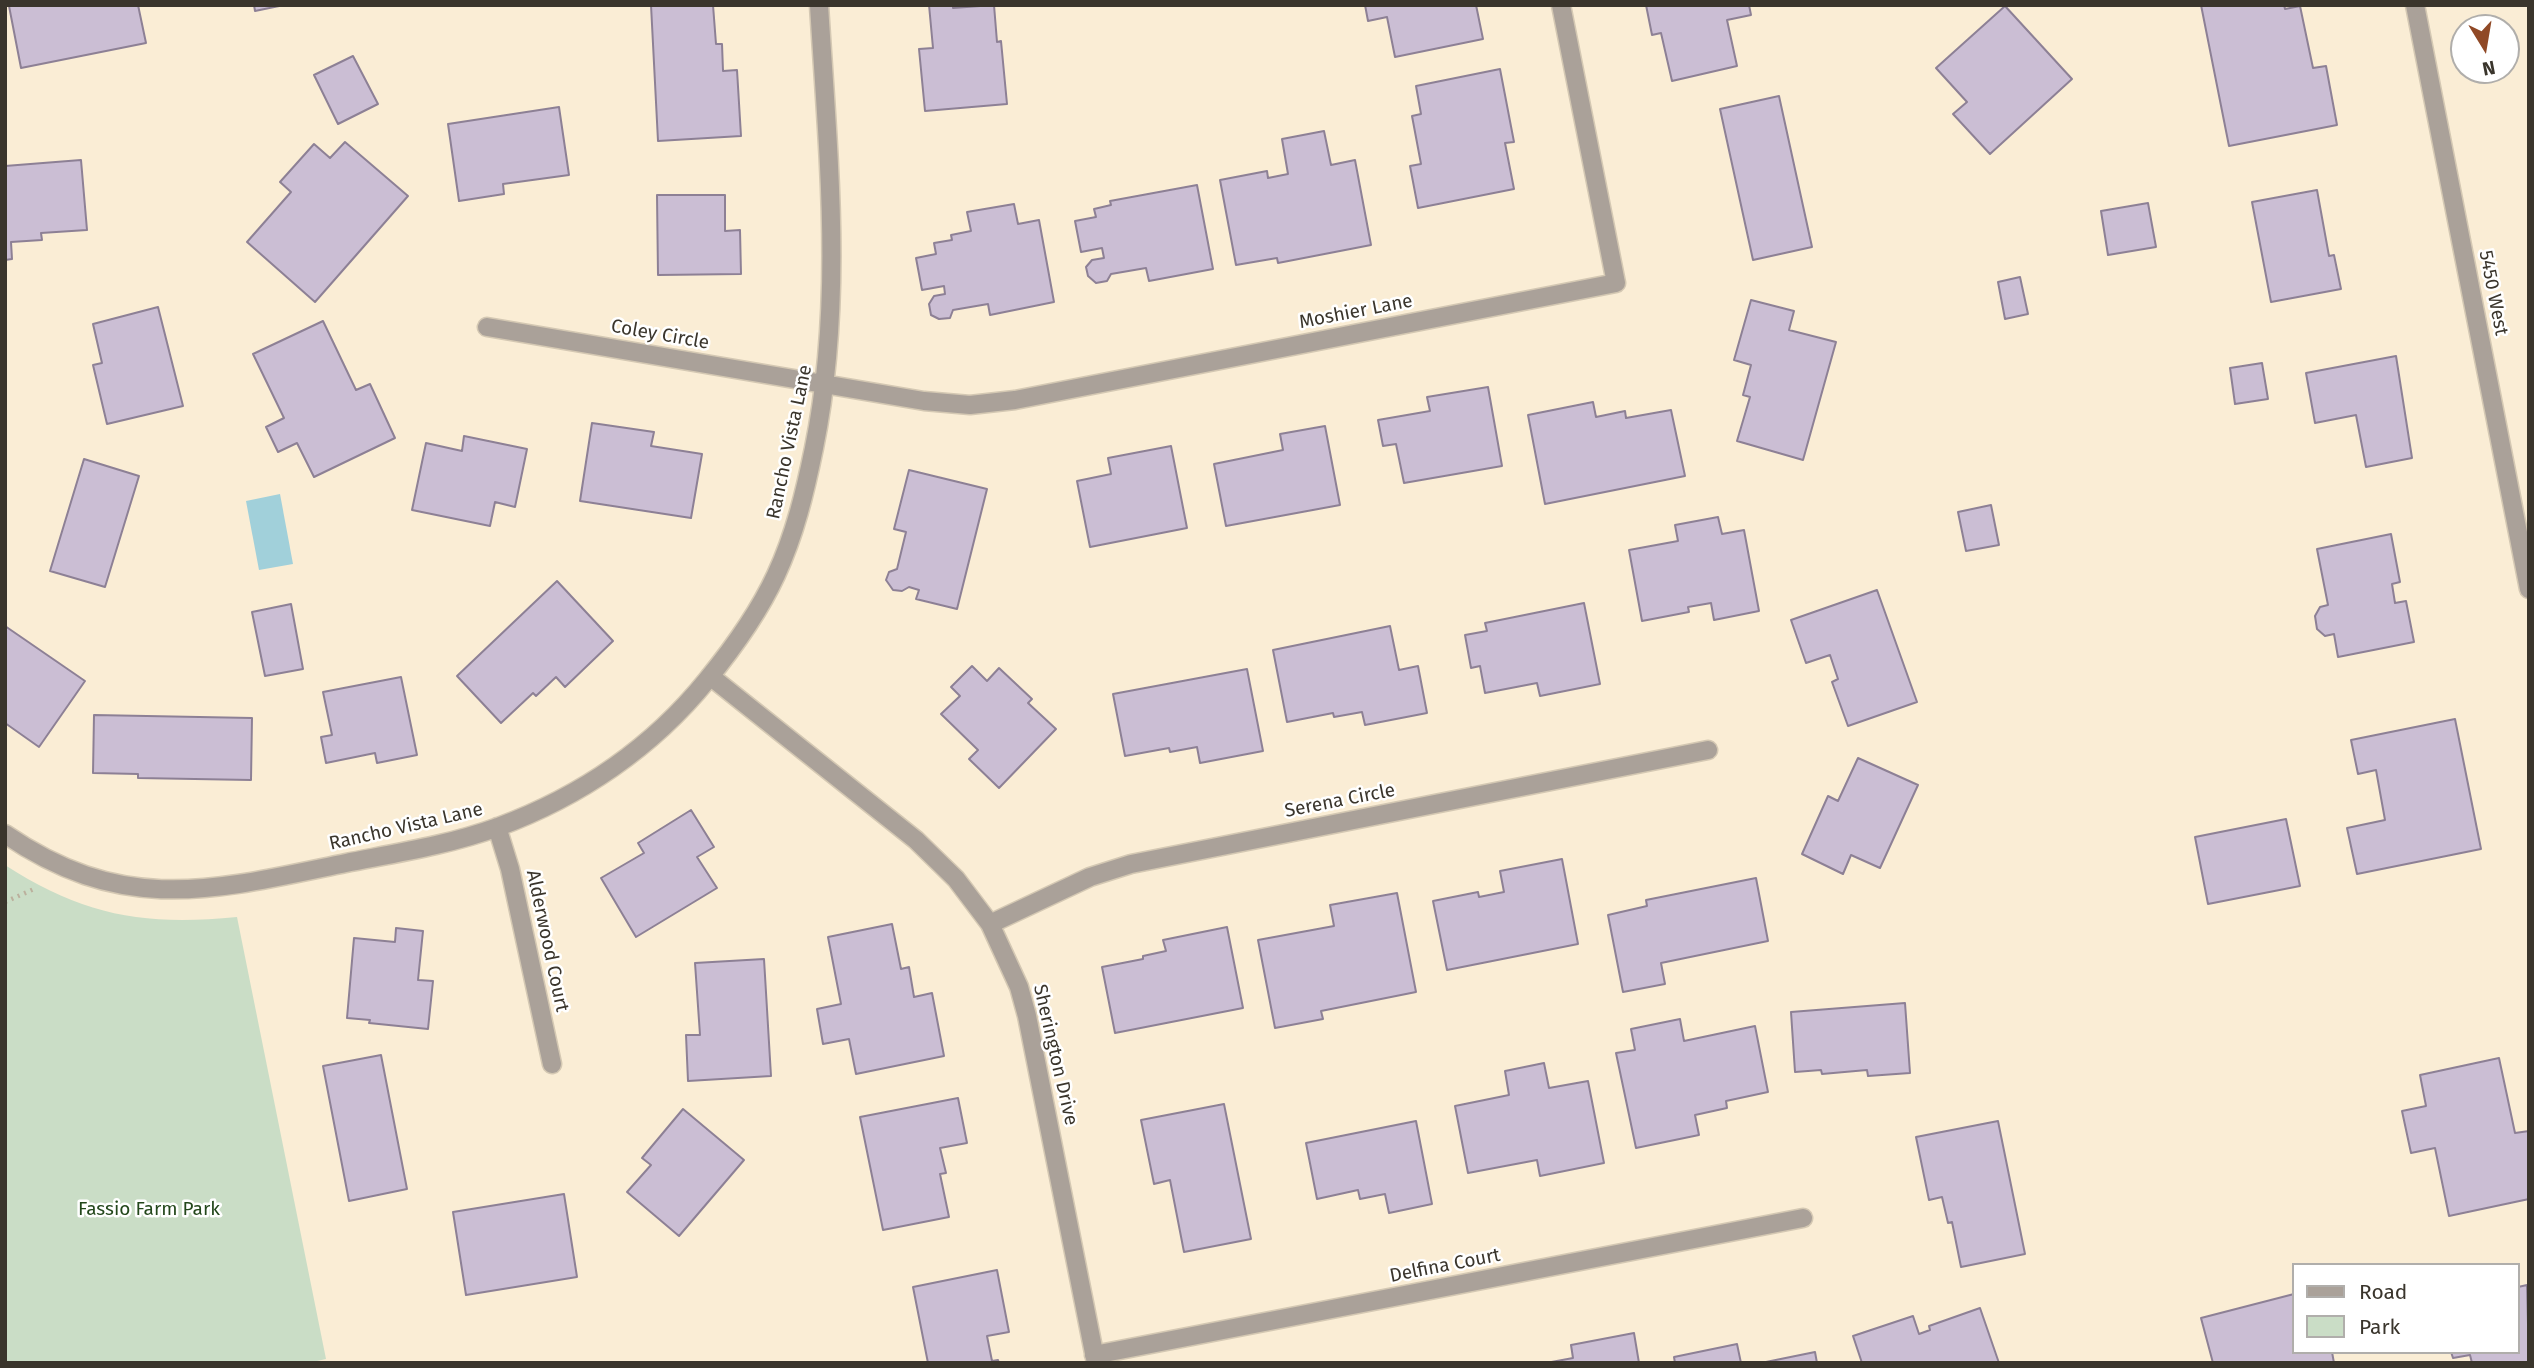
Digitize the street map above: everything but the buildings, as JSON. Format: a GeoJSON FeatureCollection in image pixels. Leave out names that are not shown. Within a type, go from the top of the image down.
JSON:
{"type":"FeatureCollection","features":[{"type":"Feature","properties":{"kind":"street","name":"Rancho Vista Lane"},"geometry":{"type":"LineString","coordinates":[[5,834],[45,858],[94,878],[156,890],[186,891],[268,879],[438,844],[497,827],[564,798],[630,756],[685,708],[735,646],[776,574],[805,494],[826,384],[833,269],[819,5]]}},
{"type":"Feature","properties":{"kind":"street","name":"Moshier Lane"},"geometry":{"type":"LineString","coordinates":[[826,384],[947,404],[993,403],[1616,283],[1561,5]]}},
{"type":"Feature","properties":{"kind":"street","name":"5450 West"},"geometry":{"type":"LineString","coordinates":[[2415,5],[2529,589]]}},
{"type":"Feature","properties":{"kind":"street","name":"Coley Circle"},"geometry":{"type":"LineString","coordinates":[[487,327],[826,384]]}},
{"type":"Feature","properties":{"kind":"street","name":"Sherington Drive"},"geometry":{"type":"LineString","coordinates":[[710,676],[925,848],[956,879],[990,924],[1019,987],[1027,1016],[1095,1359]]}},
{"type":"Feature","properties":{"kind":"street","name":"Serena Circle"},"geometry":{"type":"LineString","coordinates":[[990,924],[1090,877],[1131,864],[1708,750]]}},
{"type":"Feature","properties":{"kind":"street","name":"Alderwood Court"},"geometry":{"type":"LineString","coordinates":[[497,827],[510,869],[552,1064]]}},
{"type":"Feature","properties":{"kind":"street","name":"Delfina Court"},"geometry":{"type":"LineString","coordinates":[[1095,1359],[1803,1218]]}},
{"type":"Feature","properties":{"kind":"path"},"geometry":{"type":"LineString","coordinates":[[5,902],[34,889]]}},
{"type":"Feature","properties":{"kind":"green space","name":"Fassio Farm Park"},"geometry":{"type":"Polygon","coordinates":[[[5,865],[62,896],[116,914],[173,920],[237,917],[326,1359],[308,1363],[5,1363],[5,865]]]}},
{"type":"Feature","properties":{"kind":"water"},"geometry":{"type":"Polygon","coordinates":[[[280,494],[293,564],[259,570],[246,501],[280,494]]]}}]}
